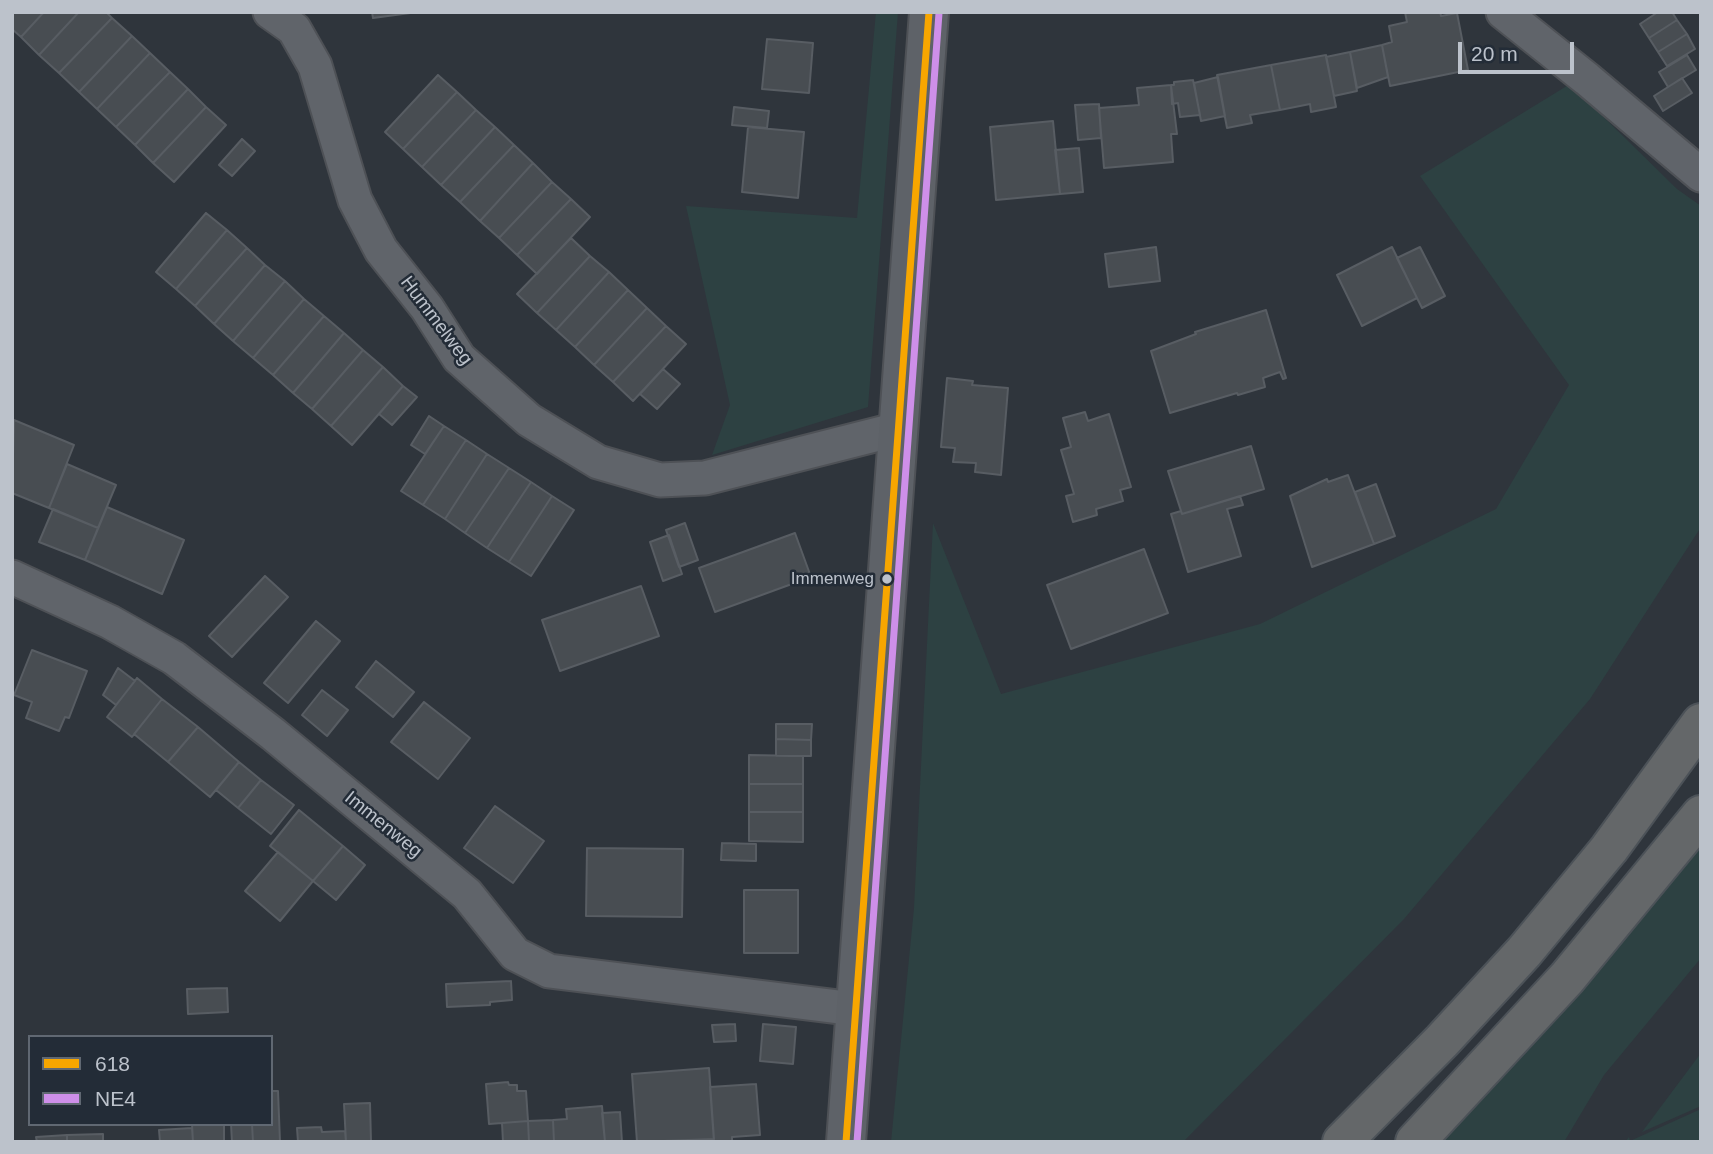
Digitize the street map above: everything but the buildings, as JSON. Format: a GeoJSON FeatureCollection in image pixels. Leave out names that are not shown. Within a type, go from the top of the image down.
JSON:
{"type":"FeatureCollection","features":[{"type":"Feature","properties":{"kind":"highway"},"geometry":{"type":"LineString","coordinates":[[1342,1142],[1442,1041],[1524,952],[1609,849],[1701,723]]}},
{"type":"Feature","properties":{"kind":"highway"},"geometry":{"type":"LineString","coordinates":[[1415,1142],[1567,978],[1701,815]]}},
{"type":"Feature","properties":{"kind":"main road"},"geometry":{"type":"LineString","coordinates":[[846,1142],[929,12]]}},
{"type":"Feature","properties":{"kind":"street","name":"Hummelweg"},"geometry":{"type":"LineString","coordinates":[[270,12],[294,29],[315,66],[355,200],[381,250],[427,308],[459,358],[529,420],[598,462],[660,480],[705,478],[898,429]]}},
{"type":"Feature","properties":{"kind":"street"},"geometry":{"type":"LineString","coordinates":[[1503,12],[1701,175]]}},
{"type":"Feature","properties":{"kind":"street","name":"Immenweg"},"geometry":{"type":"LineString","coordinates":[[12,578],[110,622],[174,658],[273,734],[467,894],[515,954],[550,971],[856,1009]]}},
{"type":"Feature","properties":{"kind":"green space"},"geometry":{"type":"Polygon","coordinates":[[[876,12],[898,12],[868,407],[712,455],[730,405],[686,206],[857,218],[876,12]]]}},
{"type":"Feature","properties":{"kind":"green space"},"geometry":{"type":"Polygon","coordinates":[[[1570,84],[1677,189],[1701,206],[1701,527],[1590,699],[1404,919],[1183,1142],[891,1142],[914,908],[933,523],[1001,694],[1260,624],[1496,509],[1569,385],[1420,176],[1570,84]]]}},
{"type":"Feature","properties":{"kind":"green space"},"geometry":{"type":"Polygon","coordinates":[[[1701,838],[1701,958],[1604,1075],[1564,1142],[1436,1142],[1521,1058],[1701,838]]]}},
{"type":"Feature","properties":{"kind":"green space"},"geometry":{"type":"Polygon","coordinates":[[[1701,1053],[1701,1106],[1642,1132],[1701,1053]]]}},
{"type":"Feature","properties":{"kind":"green space"},"geometry":{"type":"Polygon","coordinates":[[[1701,1109],[1701,1142],[1625,1142],[1629,1137],[1630,1141],[1701,1109]]]}},
{"type":"Feature","properties":{"kind":"transit line","name":"618"},"geometry":{"type":"LineString","coordinates":[[846,1142],[929,12]]}},
{"type":"Feature","properties":{"kind":"transit line","name":"NE4"},"geometry":{"type":"LineString","coordinates":[[857,1142],[939,13]]}},
{"type":"Feature","properties":{"kind":"place","name":"Immenweg"},"geometry":{"type":"Point","coordinates":[887,579]}}]}
